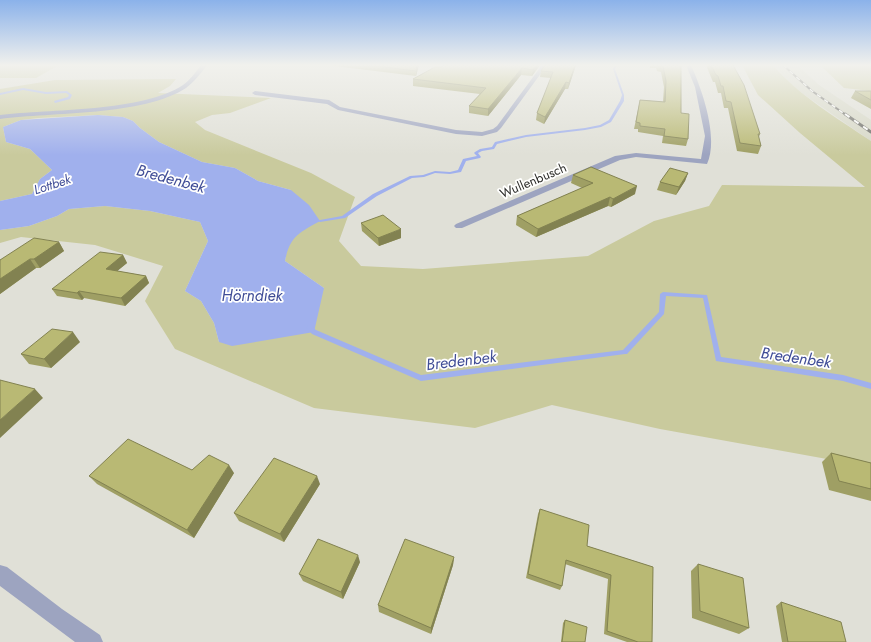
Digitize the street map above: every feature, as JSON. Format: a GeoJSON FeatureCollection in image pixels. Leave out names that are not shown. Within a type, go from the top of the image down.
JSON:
{"type":"FeatureCollection","features":[{"type":"Feature","properties":{"kind":"street"},"geometry":{"type":"LineString","coordinates":[[0,117],[57,110],[122,105],[164,95]]}},
{"type":"Feature","properties":{"kind":"street"},"geometry":{"type":"LineString","coordinates":[[271,95],[329,102],[338,108],[456,132],[482,134],[495,131],[523,95]]}},
{"type":"Feature","properties":{"kind":"street"},"geometry":{"type":"LineString","coordinates":[[700,95],[708,136],[704,162],[711,171]]}},
{"type":"Feature","properties":{"kind":"street","name":"Wullenbusch"},"geometry":{"type":"LineString","coordinates":[[459,226],[618,158],[636,154],[704,162]]}},
{"type":"Feature","properties":{"kind":"street"},"geometry":{"type":"LineString","coordinates":[[0,574],[55,616],[93,642]]}},
{"type":"Feature","properties":{"kind":"shaded area"},"geometry":{"type":"Polygon","coordinates":[[[805,95],[834,95],[871,120],[871,141],[805,95]]]}},
{"type":"Feature","properties":{"kind":"green space"},"geometry":{"type":"Polygon","coordinates":[[[0,95],[202,95],[271,98],[230,113],[212,115],[195,122],[205,130],[311,173],[355,197],[339,241],[361,266],[423,269],[588,256],[654,221],[709,206],[722,185],[865,187],[800,133],[758,95],[804,95],[871,141],[871,467],[660,429],[552,405],[475,428],[314,408],[175,349],[145,301],[163,266],[95,245],[21,237],[0,243],[0,230],[29,226],[57,216],[69,209],[105,206],[150,211],[200,222],[208,241],[185,291],[201,301],[214,323],[219,342],[324,288],[285,261],[287,247],[297,233],[291,190],[258,181],[235,168],[202,162],[159,142],[133,121],[123,117],[98,115],[39,118],[21,120],[3,127],[6,142],[30,149],[52,170],[40,179],[32,194],[0,201],[0,95]]]}},
{"type":"Feature","properties":{"kind":"water","name":"Hörndiek"},"geometry":{"type":"Polygon","coordinates":[[[98,115],[123,117],[133,121],[159,142],[202,162],[235,168],[258,181],[291,190],[309,205],[320,221],[296,236],[290,246],[285,261],[324,288],[314,332],[232,346],[219,342],[214,323],[201,301],[185,291],[208,241],[200,222],[150,211],[105,206],[69,209],[57,216],[29,226],[0,230],[0,201],[32,194],[40,179],[52,170],[30,149],[6,142],[3,127],[21,120],[98,115]]]}},
{"type":"Feature","properties":{"kind":"building"},"geometry":{"type":"Polygon","coordinates":[[[479,95],[500,95],[488,109],[469,106],[479,95]]]}},
{"type":"Feature","properties":{"kind":"building"},"geometry":{"type":"Polygon","coordinates":[[[544,95],[558,95],[545,117],[537,113],[544,95]]]}},
{"type":"Feature","properties":{"kind":"building"},"geometry":{"type":"Polygon","coordinates":[[[665,95],[681,95],[681,113],[689,114],[688,139],[664,136],[665,129],[640,126],[640,123],[636,122],[640,100],[665,102],[665,95]]]}},
{"type":"Feature","properties":{"kind":"building"},"geometry":{"type":"Polygon","coordinates":[[[725,95],[747,95],[760,134],[758,134],[761,146],[740,143],[731,102],[726,101],[725,95]]]}},
{"type":"Feature","properties":{"kind":"building"},"geometry":{"type":"Polygon","coordinates":[[[862,95],[871,95],[871,100],[862,95]]]}},
{"type":"Feature","properties":{"kind":"building"},"geometry":{"type":"Polygon","coordinates":[[[591,167],[637,186],[613,199],[610,197],[538,229],[517,216],[593,183],[573,175],[591,167]]]}},
{"type":"Feature","properties":{"kind":"building"},"geometry":{"type":"Polygon","coordinates":[[[670,168],[688,173],[679,187],[660,182],[670,168]]]}},
{"type":"Feature","properties":{"kind":"building"},"geometry":{"type":"Polygon","coordinates":[[[383,215],[401,229],[378,238],[361,223],[383,215]]]}},
{"type":"Feature","properties":{"kind":"building"},"geometry":{"type":"Polygon","coordinates":[[[34,238],[59,242],[0,279],[0,260],[34,238]]]}},
{"type":"Feature","properties":{"kind":"building"},"geometry":{"type":"Polygon","coordinates":[[[100,252],[123,255],[106,269],[146,276],[121,298],[79,291],[77,293],[52,289],[100,252]]]}},
{"type":"Feature","properties":{"kind":"building"},"geometry":{"type":"Polygon","coordinates":[[[52,329],[73,332],[44,359],[21,354],[52,329]]]}},
{"type":"Feature","properties":{"kind":"building"},"geometry":{"type":"Polygon","coordinates":[[[0,380],[35,389],[0,420],[0,380]]]}},
{"type":"Feature","properties":{"kind":"building"},"geometry":{"type":"Polygon","coordinates":[[[128,439],[192,470],[209,455],[229,465],[187,530],[89,476],[128,439]]]}},
{"type":"Feature","properties":{"kind":"building"},"geometry":{"type":"Polygon","coordinates":[[[831,453],[871,463],[871,489],[839,481],[831,453]]]}},
{"type":"Feature","properties":{"kind":"building"},"geometry":{"type":"Polygon","coordinates":[[[274,458],[317,476],[280,534],[234,513],[274,458]]]}},
{"type":"Feature","properties":{"kind":"building"},"geometry":{"type":"Polygon","coordinates":[[[540,509],[589,525],[587,546],[653,567],[652,642],[638,642],[607,631],[611,575],[566,560],[562,586],[528,574],[540,509]]]}},
{"type":"Feature","properties":{"kind":"building"},"geometry":{"type":"Polygon","coordinates":[[[318,539],[358,555],[341,592],[299,574],[318,539]]]}},
{"type":"Feature","properties":{"kind":"building"},"geometry":{"type":"Polygon","coordinates":[[[405,539],[454,557],[431,628],[378,605],[405,539]]]}},
{"type":"Feature","properties":{"kind":"building"},"geometry":{"type":"Polygon","coordinates":[[[698,564],[743,578],[749,628],[700,611],[698,564]]]}},
{"type":"Feature","properties":{"kind":"building"},"geometry":{"type":"Polygon","coordinates":[[[781,602],[841,622],[846,642],[788,642],[781,602]]]}},
{"type":"Feature","properties":{"kind":"building"},"geometry":{"type":"Polygon","coordinates":[[[565,620],[587,627],[585,642],[562,642],[565,620]]]}},
{"type":"Feature","properties":{"kind":"waterway","name":"Bredenbek"},"geometry":{"type":"LineString","coordinates":[[55,102],[69,98],[71,95]]}},
{"type":"Feature","properties":{"kind":"waterway"},"geometry":{"type":"LineString","coordinates":[[320,221],[343,217],[375,195],[411,177],[424,176],[435,172],[450,173],[460,171],[464,160],[479,157],[476,153],[481,150],[493,148],[496,143],[526,136],[601,126],[610,121],[622,101],[623,95]]}},
{"type":"Feature","properties":{"kind":"waterway","name":"Bredenbek"},"geometry":{"type":"LineString","coordinates":[[309,327],[314,332],[421,378],[625,352],[662,313],[663,294],[705,296],[718,359],[843,378],[871,386]]}},
{"type":"Feature","properties":{"kind":"railway"},"geometry":{"type":"LineString","coordinates":[[818,95],[846,115]]}},
{"type":"Feature","properties":{"kind":"railway"},"geometry":{"type":"LineString","coordinates":[[845,114],[871,132]]}},
{"type":"Feature","properties":{"kind":"water label","name":"Lottbek"},"geometry":{"type":"Point","coordinates":[52,184]}}]}
